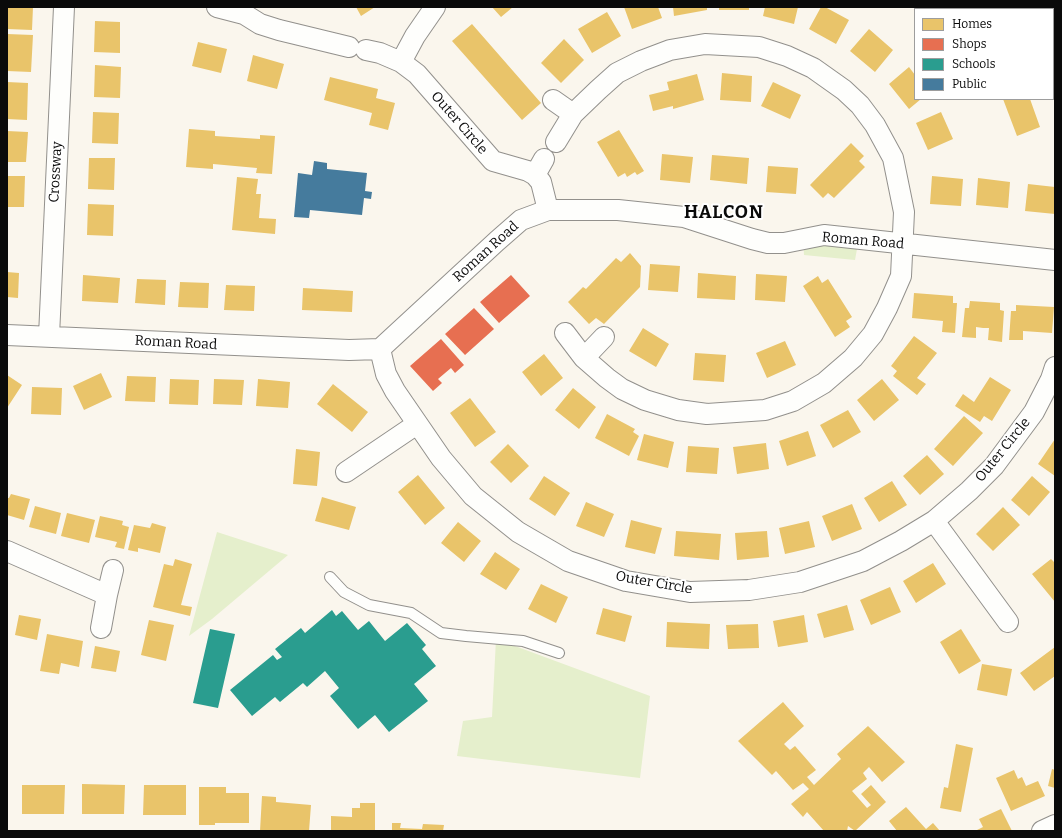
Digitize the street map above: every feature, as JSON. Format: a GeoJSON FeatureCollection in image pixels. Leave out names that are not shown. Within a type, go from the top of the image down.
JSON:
{"type":"FeatureCollection","features":[{"type":"Feature","properties":{"kind":"street","name":"Crossway"},"geometry":{"type":"LineString","coordinates":[[49,336],[64,7]]}},
{"type":"Feature","properties":{"kind":"street","name":"Outer Circle"},"geometry":{"type":"LineString","coordinates":[[217,7],[244,14],[260,24],[279,30],[380,53],[401,62],[418,74],[493,161],[528,172],[539,167],[548,210]]}},
{"type":"Feature","properties":{"kind":"street"},"geometry":{"type":"LineString","coordinates":[[401,62],[415,36],[435,7]]}},
{"type":"Feature","properties":{"kind":"street"},"geometry":{"type":"LineString","coordinates":[[556,142],[573,114],[598,90],[617,73],[641,61],[670,50],[705,44],[759,47],[787,56],[813,68],[844,90],[860,105],[875,125],[893,158],[900,186],[904,212],[901,276],[887,308],[873,334],[854,358],[824,383],[793,401],[765,410],[742,413],[708,414],[678,410],[645,400],[622,389],[584,358],[565,333]]}},
{"type":"Feature","properties":{"kind":"street"},"geometry":{"type":"LineString","coordinates":[[552,100],[573,114]]}},
{"type":"Feature","properties":{"kind":"street","name":"Roman Road"},"geometry":{"type":"LineString","coordinates":[[7,335],[349,350],[380,349],[521,220],[548,210],[618,210],[684,217],[752,239],[768,242],[784,243],[824,234],[1055,260]]}},
{"type":"Feature","properties":{"kind":"street"},"geometry":{"type":"LineString","coordinates":[[584,358],[604,338]]}},
{"type":"Feature","properties":{"kind":"street","name":"Outer Circle"},"geometry":{"type":"LineString","coordinates":[[380,349],[386,374],[395,391],[441,458],[473,496],[518,532],[568,561],[626,581],[690,592],[749,590],[800,582],[863,561],[901,541],[934,521],[969,491],[994,466],[1034,412],[1051,379],[1055,367]]}},
{"type":"Feature","properties":{"kind":"street"},"geometry":{"type":"LineString","coordinates":[[346,472],[417,424]]}},
{"type":"Feature","properties":{"kind":"street"},"geometry":{"type":"LineString","coordinates":[[934,521],[1008,622]]}},
{"type":"Feature","properties":{"kind":"street"},"geometry":{"type":"LineString","coordinates":[[7,551],[107,595]]}},
{"type":"Feature","properties":{"kind":"street"},"geometry":{"type":"LineString","coordinates":[[101,628],[113,570]]}},
{"type":"Feature","properties":{"kind":"street"},"geometry":{"type":"LineString","coordinates":[[1042,831],[1055,825]]}},
{"type":"Feature","properties":{"kind":"lane"},"geometry":{"type":"LineString","coordinates":[[330,576],[344,592],[368,605],[411,613],[441,633],[523,641],[559,653]]}},
{"type":"Feature","properties":{"kind":"green space"},"geometry":{"type":"Polygon","coordinates":[[[803,238],[859,238],[855,260],[804,255],[803,238]]]}},
{"type":"Feature","properties":{"kind":"green space"},"geometry":{"type":"Polygon","coordinates":[[[217,532],[288,555],[212,619],[189,636],[217,532]]]}},
{"type":"Feature","properties":{"kind":"green space"},"geometry":{"type":"Polygon","coordinates":[[[496,639],[650,696],[640,778],[457,756],[463,721],[492,717],[496,639]]]}},
{"type":"Feature","properties":{"kind":"building: Homes"},"geometry":{"type":"Polygon","coordinates":[[[7,7],[33,7],[32,30],[7,29],[7,7]]]}},
{"type":"Feature","properties":{"kind":"building: Homes"},"geometry":{"type":"Polygon","coordinates":[[[356,7],[375,7],[361,16],[356,7]]]}},
{"type":"Feature","properties":{"kind":"building: Homes"},"geometry":{"type":"Polygon","coordinates":[[[492,7],[513,7],[501,17],[492,7]]]}},
{"type":"Feature","properties":{"kind":"building: Homes"},"geometry":{"type":"Polygon","coordinates":[[[624,7],[658,7],[662,18],[632,29],[624,7]]]}},
{"type":"Feature","properties":{"kind":"building: Homes"},"geometry":{"type":"Polygon","coordinates":[[[673,7],[707,7],[707,10],[674,16],[673,7]]]}},
{"type":"Feature","properties":{"kind":"building: Homes"},"geometry":{"type":"Polygon","coordinates":[[[719,7],[749,7],[749,10],[719,10],[719,7]]]}},
{"type":"Feature","properties":{"kind":"building: Homes"},"geometry":{"type":"Polygon","coordinates":[[[765,7],[798,7],[794,24],[763,16],[765,7]]]}},
{"type":"Feature","properties":{"kind":"building: Homes"},"geometry":{"type":"Polygon","coordinates":[[[821,7],[825,7],[849,20],[836,44],[809,29],[821,7]]]}},
{"type":"Feature","properties":{"kind":"building: Homes"},"geometry":{"type":"Polygon","coordinates":[[[932,7],[956,7],[955,8],[932,7]]]}},
{"type":"Feature","properties":{"kind":"building: Homes"},"geometry":{"type":"Polygon","coordinates":[[[607,12],[621,36],[592,53],[578,29],[607,12]]]}},
{"type":"Feature","properties":{"kind":"building: Homes"},"geometry":{"type":"Polygon","coordinates":[[[95,21],[120,22],[120,53],[94,52],[95,21]]]}},
{"type":"Feature","properties":{"kind":"building: Homes"},"geometry":{"type":"Polygon","coordinates":[[[472,24],[541,103],[522,120],[452,41],[472,24]]]}},
{"type":"Feature","properties":{"kind":"building: Homes"},"geometry":{"type":"Polygon","coordinates":[[[869,29],[893,50],[875,72],[850,51],[869,29]]]}},
{"type":"Feature","properties":{"kind":"building: Homes"},"geometry":{"type":"Polygon","coordinates":[[[7,34],[33,35],[31,72],[7,71],[7,34]]]}},
{"type":"Feature","properties":{"kind":"building: Homes"},"geometry":{"type":"Polygon","coordinates":[[[564,39],[584,60],[561,83],[541,63],[564,39]]]}},
{"type":"Feature","properties":{"kind":"building: Homes"},"geometry":{"type":"Polygon","coordinates":[[[198,42],[227,49],[221,73],[192,66],[198,42]]]}},
{"type":"Feature","properties":{"kind":"building: Homes"},"geometry":{"type":"Polygon","coordinates":[[[253,55],[284,64],[277,89],[247,81],[253,55]]]}},
{"type":"Feature","properties":{"kind":"building: Homes"},"geometry":{"type":"Polygon","coordinates":[[[95,65],[121,67],[120,98],[94,97],[95,65]]]}},
{"type":"Feature","properties":{"kind":"building: Homes"},"geometry":{"type":"Polygon","coordinates":[[[909,67],[914,74],[914,100],[920,100],[909,109],[889,84],[909,67]]]}},
{"type":"Feature","properties":{"kind":"building: Homes"},"geometry":{"type":"Polygon","coordinates":[[[722,73],[752,76],[751,102],[720,100],[722,73]]]}},
{"type":"Feature","properties":{"kind":"building: Homes"},"geometry":{"type":"Polygon","coordinates":[[[697,74],[704,100],[673,109],[673,106],[653,111],[649,95],[669,90],[667,82],[697,74]]]}},
{"type":"Feature","properties":{"kind":"building: Homes"},"geometry":{"type":"Polygon","coordinates":[[[330,77],[378,89],[376,98],[395,103],[388,130],[369,125],[372,113],[324,100],[330,77]]]}},
{"type":"Feature","properties":{"kind":"building: Homes"},"geometry":{"type":"Polygon","coordinates":[[[7,82],[28,83],[27,120],[7,119],[7,82]]]}},
{"type":"Feature","properties":{"kind":"building: Homes"},"geometry":{"type":"Polygon","coordinates":[[[773,82],[801,95],[790,119],[761,106],[773,82]]]}},
{"type":"Feature","properties":{"kind":"building: Homes"},"geometry":{"type":"Polygon","coordinates":[[[1003,100],[1030,100],[1040,127],[1017,136],[1003,100]]]}},
{"type":"Feature","properties":{"kind":"building: Homes"},"geometry":{"type":"Polygon","coordinates":[[[93,112],[119,113],[118,144],[92,143],[93,112]]]}},
{"type":"Feature","properties":{"kind":"building: Homes"},"geometry":{"type":"Polygon","coordinates":[[[941,112],[953,139],[928,150],[916,123],[941,112]]]}},
{"type":"Feature","properties":{"kind":"building: Homes"},"geometry":{"type":"Polygon","coordinates":[[[189,129],[215,131],[215,136],[260,139],[260,135],[275,136],[272,174],[256,173],[257,168],[213,164],[213,169],[186,167],[189,129]]]}},
{"type":"Feature","properties":{"kind":"building: Homes"},"geometry":{"type":"Polygon","coordinates":[[[619,130],[644,171],[637,175],[635,172],[627,177],[625,173],[618,177],[597,142],[619,130]]]}},
{"type":"Feature","properties":{"kind":"building: Homes"},"geometry":{"type":"Polygon","coordinates":[[[7,131],[28,132],[26,162],[7,162],[7,131]]]}},
{"type":"Feature","properties":{"kind":"building: Homes"},"geometry":{"type":"Polygon","coordinates":[[[851,143],[864,156],[859,161],[865,167],[834,198],[828,193],[823,198],[810,185],[851,143]]]}},
{"type":"Feature","properties":{"kind":"building: Homes"},"geometry":{"type":"Polygon","coordinates":[[[662,154],[693,157],[690,183],[660,180],[662,154]]]}},
{"type":"Feature","properties":{"kind":"building: Homes"},"geometry":{"type":"Polygon","coordinates":[[[712,155],[749,158],[747,184],[710,180],[712,155]]]}},
{"type":"Feature","properties":{"kind":"building: Homes"},"geometry":{"type":"Polygon","coordinates":[[[89,158],[115,158],[114,190],[88,189],[89,158]]]}},
{"type":"Feature","properties":{"kind":"building: Homes"},"geometry":{"type":"Polygon","coordinates":[[[768,166],[798,168],[796,194],[766,192],[768,166]]]}},
{"type":"Feature","properties":{"kind":"building: Homes"},"geometry":{"type":"Polygon","coordinates":[[[7,176],[25,176],[24,207],[7,207],[7,176]]]}},
{"type":"Feature","properties":{"kind":"building: Homes"},"geometry":{"type":"Polygon","coordinates":[[[932,176],[963,179],[961,206],[930,204],[932,176]]]}},
{"type":"Feature","properties":{"kind":"building: Homes"},"geometry":{"type":"Polygon","coordinates":[[[237,177],[258,179],[256,194],[261,194],[259,218],[276,219],[275,234],[232,230],[237,177]]]}},
{"type":"Feature","properties":{"kind":"building: Homes"},"geometry":{"type":"Polygon","coordinates":[[[978,178],[1010,182],[1008,208],[976,205],[978,178]]]}},
{"type":"Feature","properties":{"kind":"building: Homes"},"geometry":{"type":"Polygon","coordinates":[[[1028,184],[1055,187],[1055,214],[1025,211],[1028,184]]]}},
{"type":"Feature","properties":{"kind":"building: Homes"},"geometry":{"type":"Polygon","coordinates":[[[88,204],[114,205],[113,236],[87,235],[88,204]]]}},
{"type":"Feature","properties":{"kind":"building: Homes"},"geometry":{"type":"Polygon","coordinates":[[[630,253],[641,266],[640,287],[604,324],[596,318],[589,324],[568,302],[583,287],[586,289],[616,258],[621,262],[630,253]]]}},
{"type":"Feature","properties":{"kind":"building: Homes"},"geometry":{"type":"Polygon","coordinates":[[[650,264],[680,266],[678,292],[648,290],[650,264]]]}},
{"type":"Feature","properties":{"kind":"building: Homes"},"geometry":{"type":"Polygon","coordinates":[[[7,272],[19,273],[18,298],[7,297],[7,272]]]}},
{"type":"Feature","properties":{"kind":"building: Homes"},"geometry":{"type":"Polygon","coordinates":[[[698,273],[736,276],[735,300],[697,298],[698,273]]]}},
{"type":"Feature","properties":{"kind":"building: Homes"},"geometry":{"type":"Polygon","coordinates":[[[756,274],[787,276],[785,302],[755,300],[756,274]]]}},
{"type":"Feature","properties":{"kind":"building: Homes"},"geometry":{"type":"Polygon","coordinates":[[[83,275],[120,278],[118,303],[82,301],[83,275]]]}},
{"type":"Feature","properties":{"kind":"building: Homes"},"geometry":{"type":"Polygon","coordinates":[[[818,276],[822,283],[828,279],[852,317],[846,321],[850,327],[835,337],[803,286],[818,276]]]}},
{"type":"Feature","properties":{"kind":"building: Homes"},"geometry":{"type":"Polygon","coordinates":[[[137,279],[166,280],[165,305],[135,303],[137,279]]]}},
{"type":"Feature","properties":{"kind":"building: Homes"},"geometry":{"type":"Polygon","coordinates":[[[180,282],[209,283],[208,308],[178,307],[180,282]]]}},
{"type":"Feature","properties":{"kind":"building: Homes"},"geometry":{"type":"Polygon","coordinates":[[[226,285],[255,286],[254,311],[224,310],[226,285]]]}},
{"type":"Feature","properties":{"kind":"building: Homes"},"geometry":{"type":"Polygon","coordinates":[[[303,288],[353,291],[352,312],[302,310],[303,288]]]}},
{"type":"Feature","properties":{"kind":"building: Homes"},"geometry":{"type":"Polygon","coordinates":[[[914,293],[953,296],[953,303],[957,303],[955,333],[942,332],[943,321],[912,318],[914,293]]]}},
{"type":"Feature","properties":{"kind":"building: Homes"},"geometry":{"type":"Polygon","coordinates":[[[970,301],[1000,303],[1000,310],[1004,311],[1002,342],[988,340],[989,328],[976,327],[976,338],[962,337],[965,308],[969,308],[970,301]]]}},
{"type":"Feature","properties":{"kind":"building: Homes"},"geometry":{"type":"Polygon","coordinates":[[[1016,305],[1054,307],[1052,333],[1023,331],[1023,340],[1009,340],[1011,311],[1016,311],[1016,305]]]}},
{"type":"Feature","properties":{"kind":"building: Homes"},"geometry":{"type":"Polygon","coordinates":[[[643,328],[669,344],[656,367],[629,351],[643,328]]]}},
{"type":"Feature","properties":{"kind":"building: Homes"},"geometry":{"type":"Polygon","coordinates":[[[914,336],[937,353],[917,378],[926,384],[917,395],[893,376],[897,371],[891,366],[914,336]]]}},
{"type":"Feature","properties":{"kind":"building: Homes"},"geometry":{"type":"Polygon","coordinates":[[[785,341],[796,365],[767,378],[756,353],[785,341]]]}},
{"type":"Feature","properties":{"kind":"building: Homes"},"geometry":{"type":"Polygon","coordinates":[[[695,353],[726,355],[724,382],[693,380],[695,353]]]}},
{"type":"Feature","properties":{"kind":"building: Homes"},"geometry":{"type":"Polygon","coordinates":[[[544,354],[563,378],[541,396],[522,372],[544,354]]]}},
{"type":"Feature","properties":{"kind":"building: Homes"},"geometry":{"type":"Polygon","coordinates":[[[101,373],[112,397],[84,410],[73,386],[101,373]]]}},
{"type":"Feature","properties":{"kind":"building: Homes"},"geometry":{"type":"Polygon","coordinates":[[[7,375],[22,385],[7,408],[7,375]]]}},
{"type":"Feature","properties":{"kind":"building: Homes"},"geometry":{"type":"Polygon","coordinates":[[[127,376],[156,377],[155,402],[125,401],[127,376]]]}},
{"type":"Feature","properties":{"kind":"building: Homes"},"geometry":{"type":"Polygon","coordinates":[[[990,377],[1011,390],[992,421],[984,416],[980,422],[955,406],[963,394],[974,402],[990,377]]]}},
{"type":"Feature","properties":{"kind":"building: Homes"},"geometry":{"type":"Polygon","coordinates":[[[170,379],[199,380],[198,405],[169,404],[170,379]]]}},
{"type":"Feature","properties":{"kind":"building: Homes"},"geometry":{"type":"Polygon","coordinates":[[[214,379],[244,380],[242,405],[213,404],[214,379]]]}},
{"type":"Feature","properties":{"kind":"building: Homes"},"geometry":{"type":"Polygon","coordinates":[[[258,379],[290,382],[288,408],[256,406],[258,379]]]}},
{"type":"Feature","properties":{"kind":"building: Homes"},"geometry":{"type":"Polygon","coordinates":[[[882,379],[899,400],[874,421],[857,400],[882,379]]]}},
{"type":"Feature","properties":{"kind":"building: Homes"},"geometry":{"type":"Polygon","coordinates":[[[333,384],[368,412],[352,432],[317,404],[333,384]]]}},
{"type":"Feature","properties":{"kind":"building: Homes"},"geometry":{"type":"Polygon","coordinates":[[[32,387],[62,388],[61,415],[31,414],[32,387]]]}},
{"type":"Feature","properties":{"kind":"building: Homes"},"geometry":{"type":"Polygon","coordinates":[[[573,388],[596,407],[579,429],[555,410],[573,388]]]}},
{"type":"Feature","properties":{"kind":"building: Homes"},"geometry":{"type":"Polygon","coordinates":[[[470,398],[496,432],[475,447],[450,413],[470,398]]]}},
{"type":"Feature","properties":{"kind":"building: Homes"},"geometry":{"type":"Polygon","coordinates":[[[848,410],[861,432],[833,448],[820,425],[848,410]]]}},
{"type":"Feature","properties":{"kind":"building: Homes"},"geometry":{"type":"Polygon","coordinates":[[[607,414],[635,429],[633,432],[639,436],[629,456],[595,438],[607,414]]]}},
{"type":"Feature","properties":{"kind":"building: Homes"},"geometry":{"type":"Polygon","coordinates":[[[964,416],[983,433],[953,466],[934,449],[964,416]]]}},
{"type":"Feature","properties":{"kind":"building: Homes"},"geometry":{"type":"Polygon","coordinates":[[[808,431],[816,456],[787,466],[779,441],[808,431]]]}},
{"type":"Feature","properties":{"kind":"building: Homes"},"geometry":{"type":"Polygon","coordinates":[[[644,434],[674,442],[668,468],[637,460],[644,434]]]}},
{"type":"Feature","properties":{"kind":"building: Homes"},"geometry":{"type":"Polygon","coordinates":[[[1055,439],[1055,476],[1038,464],[1055,439]]]}},
{"type":"Feature","properties":{"kind":"building: Homes"},"geometry":{"type":"Polygon","coordinates":[[[766,443],[769,469],[737,474],[733,447],[766,443]]]}},
{"type":"Feature","properties":{"kind":"building: Homes"},"geometry":{"type":"Polygon","coordinates":[[[508,444],[529,466],[511,483],[490,462],[508,444]]]}},
{"type":"Feature","properties":{"kind":"building: Homes"},"geometry":{"type":"Polygon","coordinates":[[[688,446],[719,448],[717,474],[686,472],[688,446]]]}},
{"type":"Feature","properties":{"kind":"building: Homes"},"geometry":{"type":"Polygon","coordinates":[[[296,449],[320,452],[317,486],[293,484],[296,449]]]}},
{"type":"Feature","properties":{"kind":"building: Homes"},"geometry":{"type":"Polygon","coordinates":[[[927,455],[944,474],[920,495],[903,476],[927,455]]]}},
{"type":"Feature","properties":{"kind":"building: Homes"},"geometry":{"type":"Polygon","coordinates":[[[418,475],[445,508],[425,525],[398,492],[418,475]]]}},
{"type":"Feature","properties":{"kind":"building: Homes"},"geometry":{"type":"Polygon","coordinates":[[[544,476],[570,493],[555,516],[529,499],[544,476]]]}},
{"type":"Feature","properties":{"kind":"building: Homes"},"geometry":{"type":"Polygon","coordinates":[[[1032,476],[1050,492],[1029,516],[1011,500],[1032,476]]]}},
{"type":"Feature","properties":{"kind":"building: Homes"},"geometry":{"type":"Polygon","coordinates":[[[892,481],[907,505],[879,522],[864,498],[892,481]]]}},
{"type":"Feature","properties":{"kind":"building: Homes"},"geometry":{"type":"Polygon","coordinates":[[[11,494],[30,499],[24,520],[7,515],[7,498],[9,498],[11,494]]]}},
{"type":"Feature","properties":{"kind":"building: Homes"},"geometry":{"type":"Polygon","coordinates":[[[322,497],[356,507],[349,530],[315,521],[322,497]]]}},
{"type":"Feature","properties":{"kind":"building: Homes"},"geometry":{"type":"Polygon","coordinates":[[[586,502],[614,514],[604,537],[576,526],[586,502]]]}},
{"type":"Feature","properties":{"kind":"building: Homes"},"geometry":{"type":"Polygon","coordinates":[[[852,504],[862,529],[832,541],[822,516],[852,504]]]}},
{"type":"Feature","properties":{"kind":"building: Homes"},"geometry":{"type":"Polygon","coordinates":[[[35,506],[61,513],[56,534],[29,527],[35,506]]]}},
{"type":"Feature","properties":{"kind":"building: Homes"},"geometry":{"type":"Polygon","coordinates":[[[1003,507],[1020,525],[993,551],[976,534],[1003,507]]]}},
{"type":"Feature","properties":{"kind":"building: Homes"},"geometry":{"type":"Polygon","coordinates":[[[67,513],[95,520],[89,543],[61,536],[67,513]]]}},
{"type":"Feature","properties":{"kind":"building: Homes"},"geometry":{"type":"Polygon","coordinates":[[[100,516],[123,521],[122,525],[129,527],[124,549],[115,547],[117,542],[95,537],[100,516]]]}},
{"type":"Feature","properties":{"kind":"building: Homes"},"geometry":{"type":"Polygon","coordinates":[[[631,520],[662,528],[655,554],[625,547],[631,520]]]}},
{"type":"Feature","properties":{"kind":"building: Homes"},"geometry":{"type":"Polygon","coordinates":[[[809,521],[815,547],[785,554],[779,528],[809,521]]]}},
{"type":"Feature","properties":{"kind":"building: Homes"},"geometry":{"type":"Polygon","coordinates":[[[458,522],[481,541],[464,562],[441,543],[458,522]]]}},
{"type":"Feature","properties":{"kind":"building: Homes"},"geometry":{"type":"Polygon","coordinates":[[[152,523],[166,527],[160,553],[138,548],[138,552],[128,550],[134,525],[150,528],[152,523]]]}},
{"type":"Feature","properties":{"kind":"building: Homes"},"geometry":{"type":"Polygon","coordinates":[[[676,531],[721,534],[719,560],[674,556],[676,531]]]}},
{"type":"Feature","properties":{"kind":"building: Homes"},"geometry":{"type":"Polygon","coordinates":[[[767,531],[769,557],[737,560],[735,533],[767,531]]]}},
{"type":"Feature","properties":{"kind":"building: Homes"},"geometry":{"type":"Polygon","coordinates":[[[495,552],[520,569],[506,590],[480,574],[495,552]]]}},
{"type":"Feature","properties":{"kind":"building: Homes"},"geometry":{"type":"Polygon","coordinates":[[[175,559],[192,564],[181,605],[192,607],[190,616],[153,607],[164,564],[173,566],[175,559]]]}},
{"type":"Feature","properties":{"kind":"building: Homes"},"geometry":{"type":"Polygon","coordinates":[[[1051,559],[1055,563],[1055,602],[1032,574],[1051,559]]]}},
{"type":"Feature","properties":{"kind":"building: Homes"},"geometry":{"type":"Polygon","coordinates":[[[933,563],[946,584],[916,603],[903,581],[933,563]]]}},
{"type":"Feature","properties":{"kind":"building: Homes"},"geometry":{"type":"Polygon","coordinates":[[[541,584],[568,597],[556,623],[528,609],[541,584]]]}},
{"type":"Feature","properties":{"kind":"building: Homes"},"geometry":{"type":"Polygon","coordinates":[[[890,587],[901,612],[871,625],[860,600],[890,587]]]}},
{"type":"Feature","properties":{"kind":"building: Homes"},"geometry":{"type":"Polygon","coordinates":[[[847,605],[854,630],[824,638],[817,614],[847,605]]]}},
{"type":"Feature","properties":{"kind":"building: Homes"},"geometry":{"type":"Polygon","coordinates":[[[603,608],[632,616],[625,642],[596,634],[603,608]]]}},
{"type":"Feature","properties":{"kind":"building: Homes"},"geometry":{"type":"Polygon","coordinates":[[[19,615],[41,619],[37,640],[15,635],[19,615]]]}},
{"type":"Feature","properties":{"kind":"building: Homes"},"geometry":{"type":"Polygon","coordinates":[[[804,615],[808,642],[778,647],[773,621],[804,615]]]}},
{"type":"Feature","properties":{"kind":"building: Homes"},"geometry":{"type":"Polygon","coordinates":[[[149,620],[174,625],[166,661],[141,655],[149,620]]]}},
{"type":"Feature","properties":{"kind":"building: Homes"},"geometry":{"type":"Polygon","coordinates":[[[667,622],[710,624],[709,649],[666,647],[667,622]]]}},
{"type":"Feature","properties":{"kind":"building: Homes"},"geometry":{"type":"Polygon","coordinates":[[[758,624],[759,648],[728,649],[726,625],[758,624]]]}},
{"type":"Feature","properties":{"kind":"building: Homes"},"geometry":{"type":"Polygon","coordinates":[[[961,629],[981,661],[959,674],[940,642],[961,629]]]}},
{"type":"Feature","properties":{"kind":"building: Homes"},"geometry":{"type":"Polygon","coordinates":[[[47,634],[83,641],[79,667],[61,663],[59,674],[40,671],[47,634]]]}},
{"type":"Feature","properties":{"kind":"building: Homes"},"geometry":{"type":"Polygon","coordinates":[[[95,646],[120,651],[116,672],[91,668],[95,646]]]}},
{"type":"Feature","properties":{"kind":"building: Homes"},"geometry":{"type":"Polygon","coordinates":[[[1055,647],[1055,676],[1034,691],[1020,673],[1055,647]]]}},
{"type":"Feature","properties":{"kind":"building: Homes"},"geometry":{"type":"Polygon","coordinates":[[[982,664],[1012,669],[1007,696],[977,690],[982,664]]]}},
{"type":"Feature","properties":{"kind":"building: Homes"},"geometry":{"type":"Polygon","coordinates":[[[783,702],[804,726],[784,744],[790,750],[795,746],[816,770],[807,777],[814,785],[841,759],[837,754],[868,726],[905,762],[882,782],[869,767],[863,773],[867,779],[852,791],[867,808],[871,805],[861,794],[871,785],[886,802],[855,831],[848,826],[847,831],[824,831],[807,812],[803,817],[791,804],[809,789],[803,783],[793,790],[776,771],[772,775],[738,741],[783,702]]]}},
{"type":"Feature","properties":{"kind":"building: Homes"},"geometry":{"type":"Polygon","coordinates":[[[956,744],[973,748],[961,812],[940,808],[944,787],[948,788],[956,744]]]}},
{"type":"Feature","properties":{"kind":"building: Homes"},"geometry":{"type":"Polygon","coordinates":[[[1052,769],[1055,770],[1055,788],[1048,786],[1052,769]]]}},
{"type":"Feature","properties":{"kind":"building: Homes"},"geometry":{"type":"Polygon","coordinates":[[[1014,770],[1018,779],[1022,777],[1026,786],[1038,781],[1045,796],[1011,811],[996,778],[1014,770]]]}},
{"type":"Feature","properties":{"kind":"building: Homes"},"geometry":{"type":"Polygon","coordinates":[[[82,784],[125,785],[124,814],[82,814],[82,784]]]}},
{"type":"Feature","properties":{"kind":"building: Homes"},"geometry":{"type":"Polygon","coordinates":[[[22,785],[65,785],[64,814],[22,814],[22,785]]]}},
{"type":"Feature","properties":{"kind":"building: Homes"},"geometry":{"type":"Polygon","coordinates":[[[144,785],[186,785],[186,815],[143,815],[144,785]]]}},
{"type":"Feature","properties":{"kind":"building: Homes"},"geometry":{"type":"Polygon","coordinates":[[[199,787],[226,787],[226,793],[249,793],[249,823],[215,823],[215,825],[199,825],[199,787]]]}},
{"type":"Feature","properties":{"kind":"building: Homes"},"geometry":{"type":"Polygon","coordinates":[[[262,796],[276,797],[276,802],[311,805],[309,831],[260,831],[262,796]]]}},
{"type":"Feature","properties":{"kind":"building: Homes"},"geometry":{"type":"Polygon","coordinates":[[[360,803],[375,803],[375,831],[331,831],[331,816],[352,817],[352,808],[360,808],[360,803]]]}},
{"type":"Feature","properties":{"kind":"building: Homes"},"geometry":{"type":"Polygon","coordinates":[[[906,807],[926,829],[933,823],[940,831],[897,831],[889,821],[906,807]]]}},
{"type":"Feature","properties":{"kind":"building: Homes"},"geometry":{"type":"Polygon","coordinates":[[[1001,809],[1012,831],[975,831],[983,827],[979,819],[1001,809]]]}},
{"type":"Feature","properties":{"kind":"building: Homes"},"geometry":{"type":"Polygon","coordinates":[[[392,823],[401,823],[400,828],[422,829],[423,824],[444,825],[443,831],[392,831],[392,823]]]}},
{"type":"Feature","properties":{"kind":"building: Shops"},"geometry":{"type":"Polygon","coordinates":[[[511,275],[530,296],[499,323],[480,302],[511,275]]]}},
{"type":"Feature","properties":{"kind":"building: Shops"},"geometry":{"type":"Polygon","coordinates":[[[474,308],[494,329],[465,355],[445,334],[474,308]]]}},
{"type":"Feature","properties":{"kind":"building: Shops"},"geometry":{"type":"Polygon","coordinates":[[[441,339],[464,365],[455,373],[451,368],[438,379],[442,383],[433,391],[410,366],[441,339]]]}},
{"type":"Feature","properties":{"kind":"building: Schools"},"geometry":{"type":"Polygon","coordinates":[[[332,610],[336,616],[342,611],[358,630],[369,621],[385,641],[407,623],[426,645],[422,649],[436,666],[414,684],[428,701],[389,732],[375,715],[358,729],[330,696],[339,688],[325,671],[307,687],[303,683],[280,702],[275,697],[252,716],[230,690],[273,655],[277,660],[282,657],[275,649],[301,628],[305,633],[332,610]]]}},
{"type":"Feature","properties":{"kind":"building: Schools"},"geometry":{"type":"Polygon","coordinates":[[[210,629],[235,634],[218,708],[193,703],[210,629]]]}},
{"type":"Feature","properties":{"kind":"building: Public"},"geometry":{"type":"Polygon","coordinates":[[[314,161],[327,163],[327,169],[367,173],[365,191],[372,192],[371,199],[364,198],[362,215],[310,210],[309,218],[294,217],[298,173],[312,175],[314,161]]]}},
{"type":"Feature","properties":{"kind":"district","name":"HALCON"},"geometry":{"type":"Point","coordinates":[724,213]}}]}
